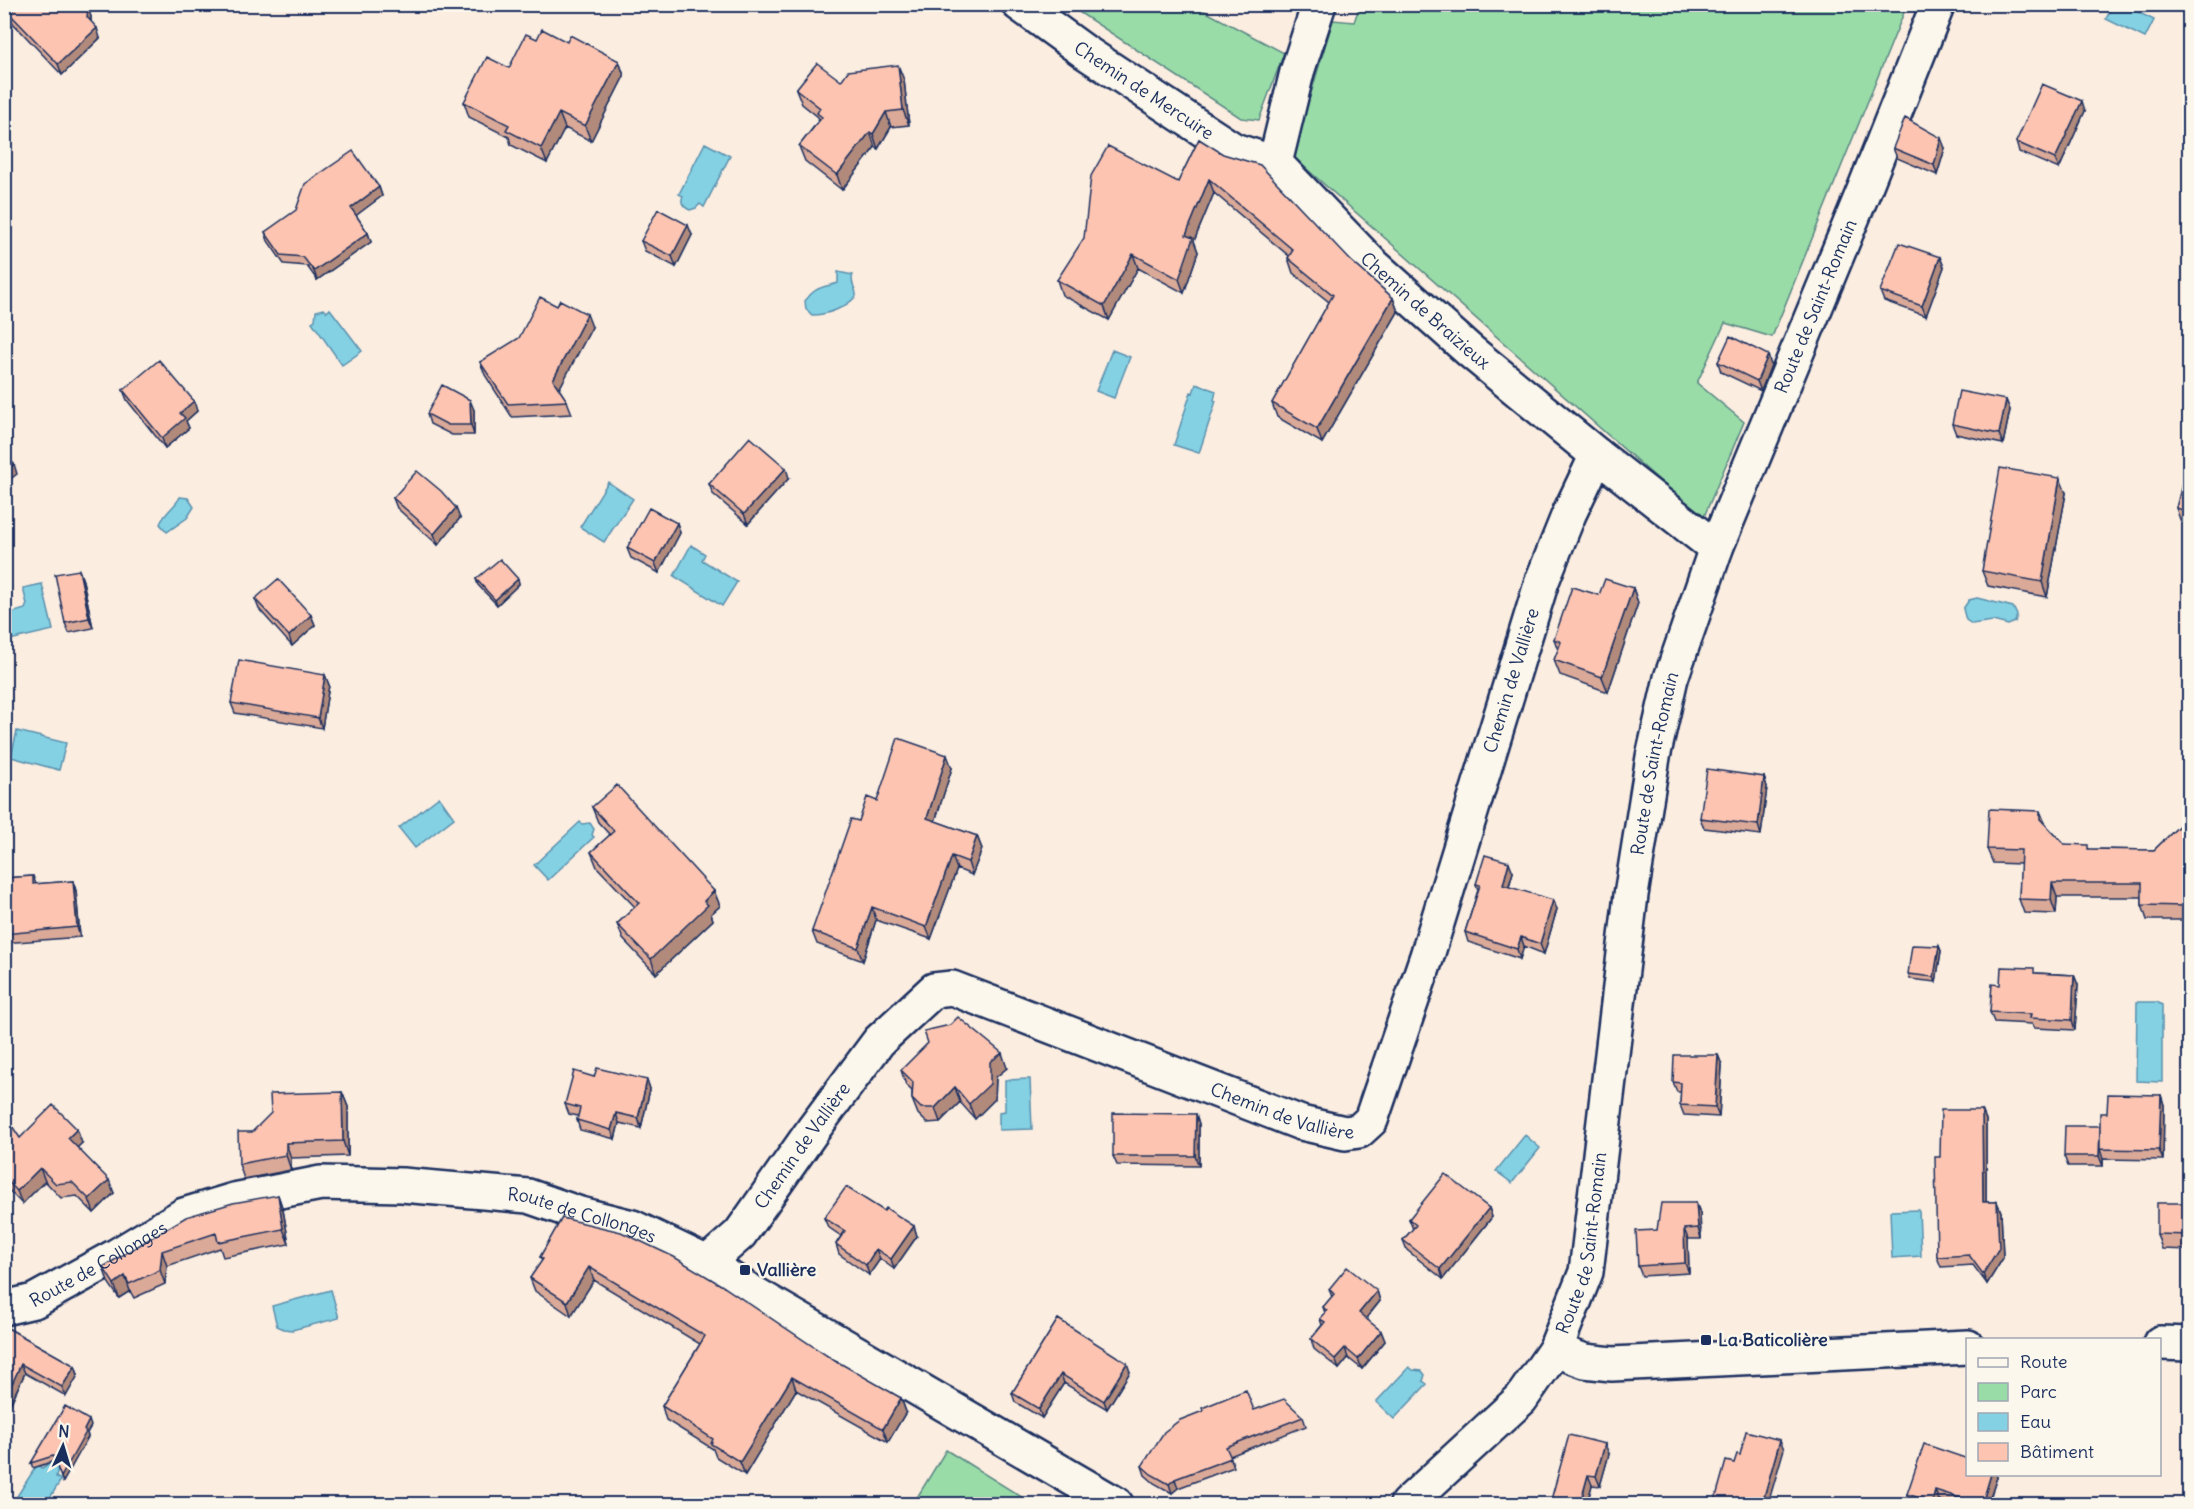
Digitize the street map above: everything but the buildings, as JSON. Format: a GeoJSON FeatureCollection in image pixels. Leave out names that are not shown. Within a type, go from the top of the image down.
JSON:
{"type":"FeatureCollection","features":[{"type":"Feature","properties":{"kind":"street","name":"Chemin de Mercuire"},"geometry":{"type":"LineString","coordinates":[[1019,4],[1085,52],[1234,150],[1275,163]]}},
{"type":"Feature","properties":{"kind":"street"},"geometry":{"type":"LineString","coordinates":[[1275,163],[1297,72],[1319,4]]}},
{"type":"Feature","properties":{"kind":"street","name":"Route de Saint-Romain"},"geometry":{"type":"LineString","coordinates":[[1407,1504],[1521,1399],[1555,1350],[1586,1272],[1631,895],[1653,757],[1671,678],[1716,548],[1938,4]]}},
{"type":"Feature","properties":{"kind":"street","name":"Chemin de Braizieux"},"geometry":{"type":"LineString","coordinates":[[1275,163],[1370,262],[1470,351],[1716,548]]}},
{"type":"Feature","properties":{"kind":"street","name":"Chemin de Vallière"},"geometry":{"type":"LineString","coordinates":[[707,1263],[740,1234],[879,1041],[934,990],[952,988],[1301,1124],[1345,1133],[1359,1131],[1371,1120],[1426,956],[1542,581],[1569,514],[1597,455]]}},
{"type":"Feature","properties":{"kind":"street","name":"Route de Collonges"},"geometry":{"type":"LineString","coordinates":[[4,1308],[34,1301],[184,1215],[234,1200],[321,1184],[402,1185],[528,1196],[580,1215],[632,1227],[707,1263],[738,1284],[1116,1504]]}},
{"type":"Feature","properties":{"kind":"street"},"geometry":{"type":"LineString","coordinates":[[2161,1343],[2190,1344]]}},
{"type":"Feature","properties":{"kind":"street"},"geometry":{"type":"LineString","coordinates":[[1555,1350],[1585,1361],[1612,1364],[1966,1347]]}},
{"type":"Feature","properties":{"kind":"green space"},"geometry":{"type":"Polygon","coordinates":[[[1068,5],[1193,5],[1284,53],[1259,120],[1241,118],[1068,5]]]}},
{"type":"Feature","properties":{"kind":"green space"},"geometry":{"type":"Polygon","coordinates":[[[1360,5],[1907,5],[1772,337],[1725,323],[1697,383],[1744,422],[1703,519],[1292,156],[1333,20],[1354,22],[1360,5]]]}},
{"type":"Feature","properties":{"kind":"green space"},"geometry":{"type":"Polygon","coordinates":[[[946,1450],[1033,1504],[913,1504],[946,1450]]]}},
{"type":"Feature","properties":{"kind":"water"},"geometry":{"type":"Polygon","coordinates":[[[2122,4],[2154,20],[2145,38],[2106,19],[2113,5],[2122,4]]]}},
{"type":"Feature","properties":{"kind":"water"},"geometry":{"type":"Polygon","coordinates":[[[705,143],[730,156],[704,207],[700,204],[690,210],[684,206],[683,196],[679,194],[705,143]]]}},
{"type":"Feature","properties":{"kind":"water"},"geometry":{"type":"Polygon","coordinates":[[[838,272],[853,275],[852,281],[856,296],[836,310],[812,315],[806,309],[805,301],[816,290],[838,283],[838,272]]]}},
{"type":"Feature","properties":{"kind":"water"},"geometry":{"type":"Polygon","coordinates":[[[324,309],[327,312],[330,309],[362,351],[342,365],[312,322],[315,320],[316,311],[324,309]]]}},
{"type":"Feature","properties":{"kind":"water"},"geometry":{"type":"Polygon","coordinates":[[[1112,350],[1130,357],[1114,398],[1096,391],[1112,350]]]}},
{"type":"Feature","properties":{"kind":"water"},"geometry":{"type":"Polygon","coordinates":[[[1196,384],[1216,391],[1214,400],[1216,401],[1199,453],[1174,445],[1191,392],[1193,393],[1196,384]]]}},
{"type":"Feature","properties":{"kind":"water"},"geometry":{"type":"Polygon","coordinates":[[[608,482],[633,499],[604,542],[580,527],[608,482]]]}},
{"type":"Feature","properties":{"kind":"water"},"geometry":{"type":"Polygon","coordinates":[[[180,497],[188,498],[194,507],[187,518],[167,532],[160,524],[180,497]]]}},
{"type":"Feature","properties":{"kind":"water"},"geometry":{"type":"Polygon","coordinates":[[[691,545],[705,554],[702,560],[737,582],[722,606],[674,576],[691,545]]]}},
{"type":"Feature","properties":{"kind":"water"},"geometry":{"type":"Polygon","coordinates":[[[42,584],[53,630],[5,641],[5,615],[25,609],[27,604],[23,588],[42,584]]]}},
{"type":"Feature","properties":{"kind":"water"},"geometry":{"type":"Polygon","coordinates":[[[1977,598],[2013,607],[2017,615],[2015,622],[2008,625],[1993,621],[1972,624],[1966,620],[1963,609],[1969,600],[1977,598]]]}},
{"type":"Feature","properties":{"kind":"water"},"geometry":{"type":"Polygon","coordinates":[[[17,731],[66,743],[59,770],[11,757],[17,731]]]}},
{"type":"Feature","properties":{"kind":"water"},"geometry":{"type":"Polygon","coordinates":[[[439,797],[454,818],[415,848],[399,828],[439,797]]]}},
{"type":"Feature","properties":{"kind":"water"},"geometry":{"type":"Polygon","coordinates":[[[580,822],[590,823],[594,829],[592,835],[594,837],[548,880],[534,865],[580,822]]]}},
{"type":"Feature","properties":{"kind":"water"},"geometry":{"type":"Polygon","coordinates":[[[2137,1002],[2157,1002],[2162,1005],[2162,1082],[2136,1081],[2137,1002]]]}},
{"type":"Feature","properties":{"kind":"water"},"geometry":{"type":"Polygon","coordinates":[[[1030,1079],[1032,1129],[999,1130],[999,1112],[1005,1111],[1005,1080],[1030,1079]]]}},
{"type":"Feature","properties":{"kind":"water"},"geometry":{"type":"Polygon","coordinates":[[[1525,1135],[1540,1148],[1512,1183],[1496,1171],[1525,1135]]]}},
{"type":"Feature","properties":{"kind":"water"},"geometry":{"type":"Polygon","coordinates":[[[1919,1210],[1921,1256],[1892,1258],[1890,1211],[1919,1210]]]}},
{"type":"Feature","properties":{"kind":"water"},"geometry":{"type":"Polygon","coordinates":[[[331,1290],[339,1318],[292,1330],[277,1326],[272,1306],[331,1290]]]}},
{"type":"Feature","properties":{"kind":"water"},"geometry":{"type":"Polygon","coordinates":[[[1409,1367],[1422,1371],[1425,1375],[1423,1381],[1427,1384],[1394,1419],[1376,1402],[1409,1367]]]}},
{"type":"Feature","properties":{"kind":"water"},"geometry":{"type":"Polygon","coordinates":[[[50,1463],[58,1468],[56,1477],[61,1480],[46,1504],[12,1504],[37,1465],[42,1468],[50,1463]]]}},
{"type":"Feature","properties":{"kind":"place","name":"Vallière"},"geometry":{"type":"Point","coordinates":[745,1270]}},
{"type":"Feature","properties":{"kind":"place","name":"La Baticolière"},"geometry":{"type":"Point","coordinates":[1706,1340]}}]}
